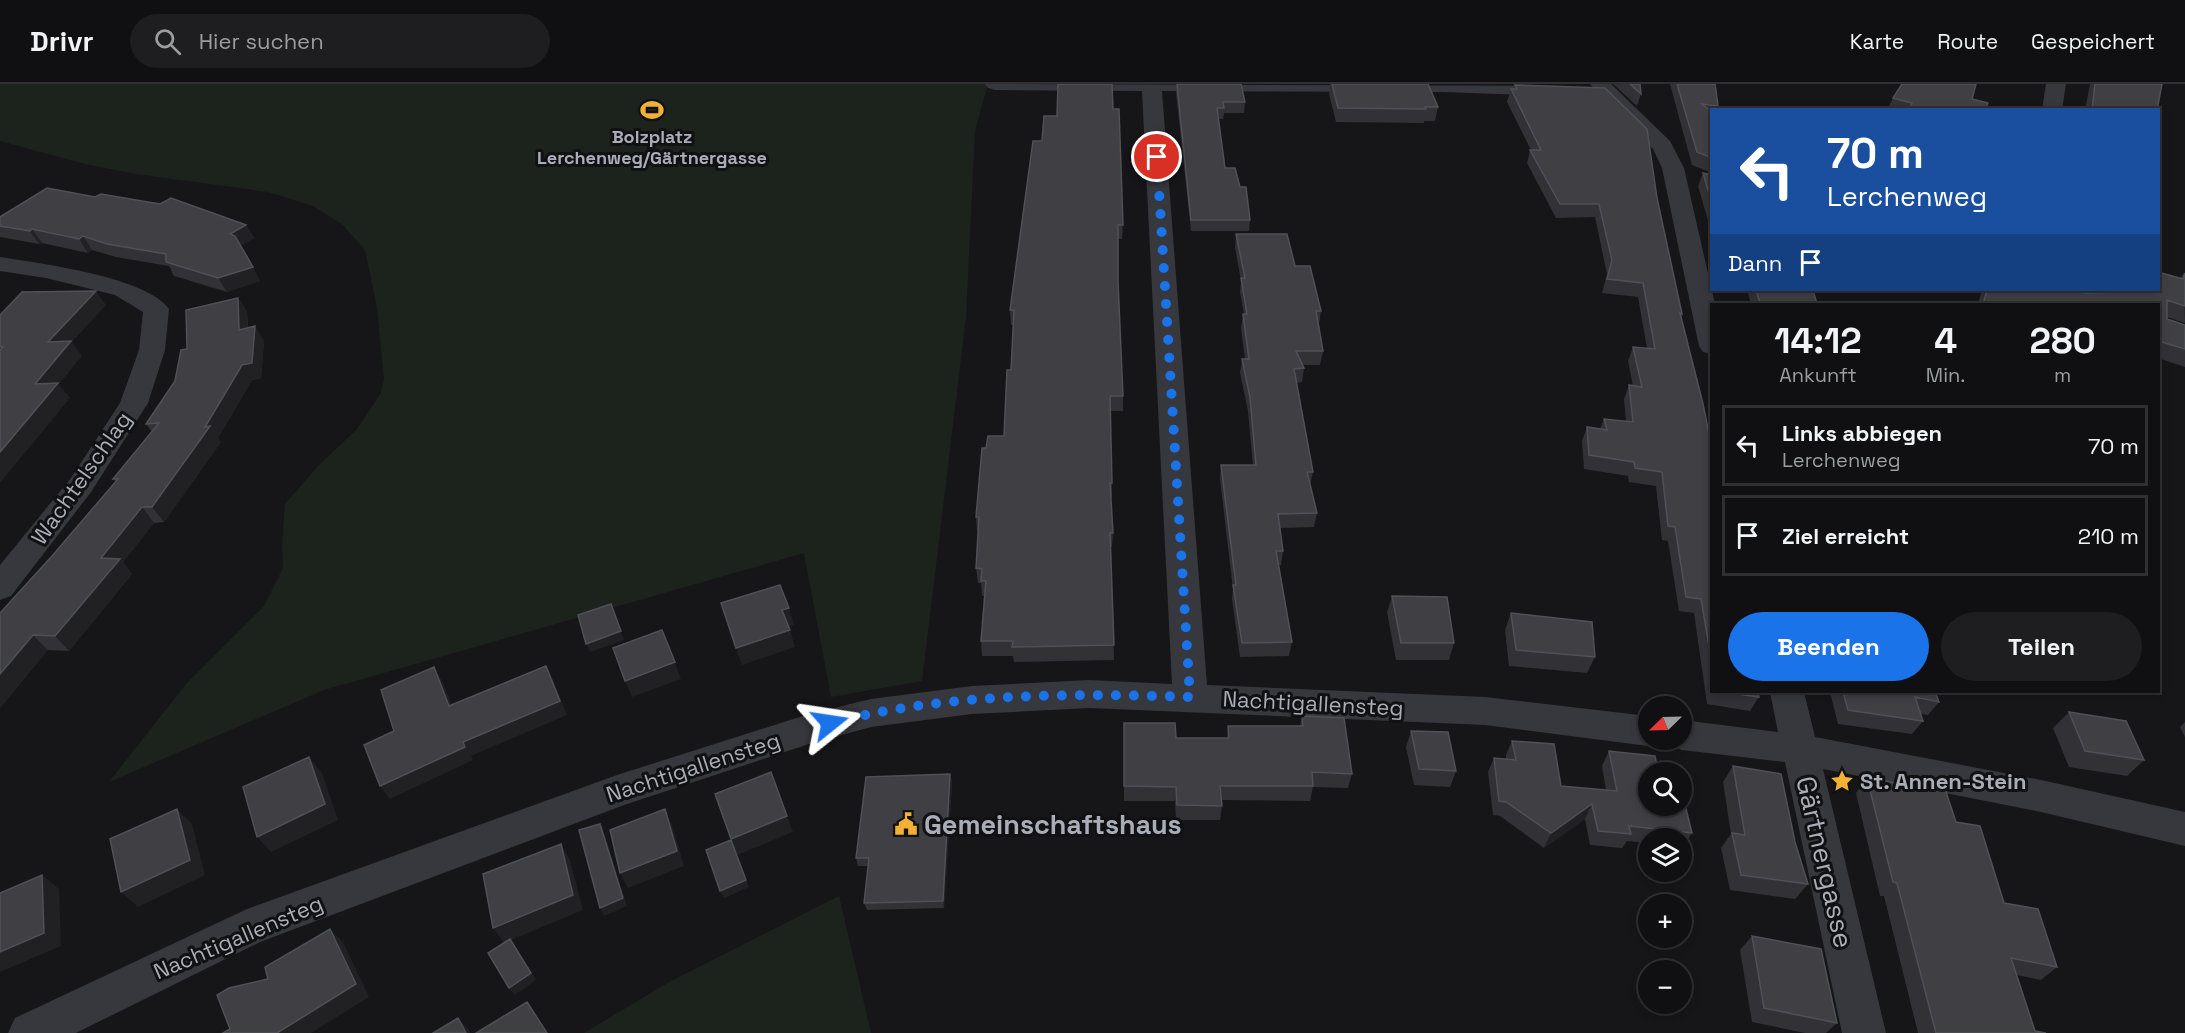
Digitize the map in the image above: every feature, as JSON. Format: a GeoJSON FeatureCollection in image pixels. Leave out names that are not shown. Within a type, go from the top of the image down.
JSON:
{"type":"FeatureCollection","features":[{"type":"Feature","properties":{"kind":"street"},"geometry":{"type":"LineString","coordinates":[[995,84],[1591,89],[1662,146],[1683,172],[1710,334]]}},
{"type":"Feature","properties":{"kind":"street"},"geometry":{"type":"LineString","coordinates":[[2052,108],[2056,84]]}},
{"type":"Feature","properties":{"kind":"street"},"geometry":{"type":"LineString","coordinates":[[1153,85],[1190,697]]}},
{"type":"Feature","properties":{"kind":"street","name":"Wachtelschlag"},"geometry":{"type":"LineString","coordinates":[[0,264],[46,271],[124,290],[156,309],[152,350],[134,403],[81,485],[0,588]]}},
{"type":"Feature","properties":{"kind":"street","name":"Gärtnergasse"},"geometry":{"type":"LineString","coordinates":[[1786,693],[1864,1033]]}},
{"type":"Feature","properties":{"kind":"street","name":"Nachtigallensteg"},"geometry":{"type":"LineString","coordinates":[[30,1033],[247,928],[617,791],[809,729],[871,712],[972,700],[1090,694],[1485,711],[1638,730]]}},
{"type":"Feature","properties":{"kind":"street"},"geometry":{"type":"LineString","coordinates":[[1692,736],[1799,749],[2041,796],[2185,829]]}},
{"type":"Feature","properties":{"kind":"shaded area"},"geometry":{"type":"Polygon","coordinates":[[[0,84],[988,84],[975,131],[966,317],[922,681],[831,697],[804,553],[324,690],[109,782],[186,684],[264,606],[283,568],[285,504],[320,464],[357,429],[381,393],[384,379],[377,307],[365,250],[342,224],[313,206],[268,192],[136,174],[85,164],[0,141],[0,84]]]}},
{"type":"Feature","properties":{"kind":"shaded area"},"geometry":{"type":"Polygon","coordinates":[[[839,896],[871,1033],[584,1033],[671,981],[839,896]]]}},
{"type":"Feature","properties":{"kind":"building"},"geometry":{"type":"Polygon","coordinates":[[[1058,84],[1112,84],[1113,109],[1119,109],[1123,225],[1118,225],[1118,281],[1123,396],[1110,396],[1112,483],[1110,483],[1113,533],[1110,533],[1114,645],[1012,647],[1013,641],[981,641],[986,581],[981,581],[982,569],[976,568],[979,517],[976,517],[982,448],[986,448],[988,436],[1004,436],[1007,370],[1011,370],[1014,310],[1010,310],[1033,141],[1042,141],[1044,116],[1057,116],[1058,84]]]}},
{"type":"Feature","properties":{"kind":"building"},"geometry":{"type":"Polygon","coordinates":[[[1177,84],[1241,84],[1245,102],[1223,102],[1224,108],[1217,108],[1225,168],[1235,168],[1240,187],[1246,187],[1250,220],[1191,220],[1177,84]]]}},
{"type":"Feature","properties":{"kind":"building"},"geometry":{"type":"Polygon","coordinates":[[[1332,84],[1428,84],[1438,107],[1425,107],[1426,109],[1338,108],[1332,84]]]}},
{"type":"Feature","properties":{"kind":"building"},"geometry":{"type":"Polygon","coordinates":[[[1630,84],[1640,84],[1641,94],[1630,84]]]}},
{"type":"Feature","properties":{"kind":"building"},"geometry":{"type":"Polygon","coordinates":[[[1677,84],[1715,84],[1718,106],[1702,104],[1710,110],[1710,157],[1697,152],[1677,84]]]}},
{"type":"Feature","properties":{"kind":"building"},"geometry":{"type":"Polygon","coordinates":[[[1902,84],[1976,84],[1972,99],[1988,103],[1986,108],[1910,108],[1912,103],[1893,98],[1902,84]]]}},
{"type":"Feature","properties":{"kind":"building"},"geometry":{"type":"Polygon","coordinates":[[[2095,84],[2162,84],[2157,108],[2092,108],[2095,84]]]}},
{"type":"Feature","properties":{"kind":"building"},"geometry":{"type":"Polygon","coordinates":[[[1515,85],[1605,88],[1647,129],[1657,198],[1682,314],[1680,313],[1710,439],[1710,652],[1701,599],[1686,597],[1675,527],[1668,526],[1662,472],[1635,468],[1634,462],[1589,455],[1587,427],[1607,430],[1604,419],[1633,422],[1629,385],[1642,387],[1633,347],[1655,349],[1643,283],[1607,279],[1612,260],[1599,204],[1560,204],[1530,150],[1541,150],[1511,89],[1517,89],[1515,85]]]}},
{"type":"Feature","properties":{"kind":"building"},"geometry":{"type":"Polygon","coordinates":[[[1703,173],[1710,175],[1710,197],[1703,173]]]}},
{"type":"Feature","properties":{"kind":"building"},"geometry":{"type":"Polygon","coordinates":[[[47,188],[95,197],[101,194],[160,204],[171,198],[246,225],[230,234],[235,236],[253,267],[218,278],[166,262],[166,254],[107,244],[83,236],[79,239],[32,229],[30,231],[0,226],[0,217],[47,188]]]}},
{"type":"Feature","properties":{"kind":"building"},"geometry":{"type":"Polygon","coordinates":[[[1236,234],[1287,234],[1295,266],[1310,266],[1321,311],[1316,311],[1323,351],[1296,351],[1304,368],[1294,369],[1313,472],[1307,472],[1317,513],[1278,514],[1283,551],[1276,551],[1292,642],[1242,643],[1233,585],[1236,585],[1221,465],[1256,465],[1250,397],[1242,359],[1249,359],[1243,314],[1247,314],[1241,278],[1245,278],[1236,234]]]}},
{"type":"Feature","properties":{"kind":"building"},"geometry":{"type":"Polygon","coordinates":[[[2160,273],[2183,279],[2185,273],[2185,306],[2167,300],[2167,319],[2185,325],[2185,349],[2160,342],[2160,303],[1983,303],[1987,291],[2160,291],[2160,273]]]}},
{"type":"Feature","properties":{"kind":"building"},"geometry":{"type":"Polygon","coordinates":[[[96,291],[48,342],[71,341],[35,384],[58,383],[0,452],[0,350],[3,347],[0,347],[0,315],[22,292],[96,291]]]}},
{"type":"Feature","properties":{"kind":"building"},"geometry":{"type":"Polygon","coordinates":[[[1756,291],[1813,291],[1817,303],[1763,303],[1760,303],[1756,291]]]}},
{"type":"Feature","properties":{"kind":"building"},"geometry":{"type":"Polygon","coordinates":[[[238,298],[239,330],[255,326],[252,363],[242,365],[205,427],[210,426],[152,507],[142,507],[101,558],[120,559],[55,636],[33,635],[0,674],[0,613],[118,479],[113,479],[159,423],[146,424],[175,381],[181,350],[187,349],[186,310],[238,298]]]}},
{"type":"Feature","properties":{"kind":"building"},"geometry":{"type":"Polygon","coordinates":[[[780,585],[789,608],[782,610],[790,630],[736,648],[721,603],[780,585]]]}},
{"type":"Feature","properties":{"kind":"building"},"geometry":{"type":"Polygon","coordinates":[[[1392,596],[1447,597],[1454,643],[1401,643],[1392,596]]]}},
{"type":"Feature","properties":{"kind":"building"},"geometry":{"type":"Polygon","coordinates":[[[611,604],[621,631],[586,644],[578,615],[611,604]]]}},
{"type":"Feature","properties":{"kind":"building"},"geometry":{"type":"Polygon","coordinates":[[[1511,613],[1592,622],[1595,657],[1516,650],[1511,613]]]}},
{"type":"Feature","properties":{"kind":"building"},"geometry":{"type":"Polygon","coordinates":[[[662,630],[675,662],[625,681],[613,648],[662,630]]]}},
{"type":"Feature","properties":{"kind":"building"},"geometry":{"type":"Polygon","coordinates":[[[546,666],[560,701],[463,742],[465,747],[380,786],[364,745],[394,731],[381,690],[434,667],[449,706],[546,666]]]}},
{"type":"Feature","properties":{"kind":"building"},"geometry":{"type":"Polygon","coordinates":[[[1731,693],[1758,693],[1759,697],[1731,693]]]}},
{"type":"Feature","properties":{"kind":"building"},"geometry":{"type":"Polygon","coordinates":[[[1843,693],[1935,693],[1939,702],[1915,697],[1923,721],[1848,710],[1843,693]]]}},
{"type":"Feature","properties":{"kind":"building"},"geometry":{"type":"Polygon","coordinates":[[[2069,712],[2126,721],[2144,760],[2085,751],[2069,712]]]}},
{"type":"Feature","properties":{"kind":"building"},"geometry":{"type":"Polygon","coordinates":[[[1302,716],[1344,718],[1352,774],[1312,772],[1313,786],[1220,786],[1222,806],[1177,805],[1176,787],[1124,786],[1124,723],[1175,723],[1176,738],[1229,738],[1228,726],[1303,726],[1302,716]]]}},
{"type":"Feature","properties":{"kind":"building"},"geometry":{"type":"Polygon","coordinates":[[[1411,731],[1448,732],[1456,771],[1419,769],[1411,731]]]}},
{"type":"Feature","properties":{"kind":"building"},"geometry":{"type":"Polygon","coordinates":[[[1512,741],[1554,744],[1561,786],[1617,791],[1609,751],[1655,756],[1656,762],[1638,762],[1638,816],[1688,816],[1691,828],[1629,826],[1631,834],[1598,831],[1592,804],[1551,833],[1506,802],[1499,801],[1494,758],[1516,760],[1512,741]]]}},
{"type":"Feature","properties":{"kind":"building"},"geometry":{"type":"Polygon","coordinates":[[[309,757],[325,804],[257,837],[243,787],[309,757]]]}},
{"type":"Feature","properties":{"kind":"building"},"geometry":{"type":"Polygon","coordinates":[[[1733,766],[1781,774],[1795,842],[1808,884],[1741,875],[1732,833],[1745,835],[1733,766]]]}},
{"type":"Feature","properties":{"kind":"building"},"geometry":{"type":"Polygon","coordinates":[[[771,772],[787,816],[731,839],[715,794],[771,772]]]}},
{"type":"Feature","properties":{"kind":"building","name":"Gemeinschaftshaus"},"geometry":{"type":"Polygon","coordinates":[[[950,774],[943,901],[864,903],[869,858],[856,858],[866,777],[950,774]]]}},
{"type":"Feature","properties":{"kind":"building"},"geometry":{"type":"Polygon","coordinates":[[[1867,778],[1915,786],[1914,781],[1944,786],[1956,822],[1980,826],[2004,903],[2038,909],[2057,967],[2011,958],[2035,1031],[2046,1033],[1936,1033],[1897,883],[1893,882],[1867,778]]]}},
{"type":"Feature","properties":{"kind":"building"},"geometry":{"type":"Polygon","coordinates":[[[177,809],[190,860],[121,892],[110,839],[177,809]]]}},
{"type":"Feature","properties":{"kind":"building"},"geometry":{"type":"Polygon","coordinates":[[[665,809],[677,851],[620,873],[610,830],[665,809]]]}},
{"type":"Feature","properties":{"kind":"building"},"geometry":{"type":"Polygon","coordinates":[[[600,824],[623,898],[600,908],[579,830],[600,824]]]}},
{"type":"Feature","properties":{"kind":"building"},"geometry":{"type":"Polygon","coordinates":[[[731,840],[746,880],[720,891],[706,850],[731,840]]]}},
{"type":"Feature","properties":{"kind":"building"},"geometry":{"type":"Polygon","coordinates":[[[561,844],[573,895],[493,928],[483,874],[561,844]]]}},
{"type":"Feature","properties":{"kind":"building"},"geometry":{"type":"Polygon","coordinates":[[[42,875],[44,933],[0,952],[0,893],[42,875]]]}},
{"type":"Feature","properties":{"kind":"building"},"geometry":{"type":"Polygon","coordinates":[[[330,929],[356,984],[277,1033],[223,1033],[230,1029],[217,995],[229,988],[268,979],[265,967],[330,929]]]}},
{"type":"Feature","properties":{"kind":"building"},"geometry":{"type":"Polygon","coordinates":[[[1752,936],[1821,949],[1837,1023],[1764,1008],[1752,936]]]}},
{"type":"Feature","properties":{"kind":"building"},"geometry":{"type":"Polygon","coordinates":[[[510,939],[531,973],[509,988],[488,953],[510,939]]]}},
{"type":"Feature","properties":{"kind":"building"},"geometry":{"type":"Polygon","coordinates":[[[527,1002],[547,1033],[476,1033],[527,1002]]]}},
{"type":"Feature","properties":{"kind":"building"},"geometry":{"type":"Polygon","coordinates":[[[458,1018],[466,1033],[433,1033],[458,1018]]]}},
{"type":"Feature","properties":{"kind":"place","name":"Bolzplatz Lerchenweg/Gärtnergasse"},"geometry":{"type":"Point","coordinates":[652,110]}},
{"type":"Feature","properties":{"kind":"place","name":"St. Annen-Stein"},"geometry":{"type":"Point","coordinates":[1842,781]}},
{"type":"Feature","properties":{"kind":"place","name":"Gemeinschaftshaus"},"geometry":{"type":"Point","coordinates":[906,824]}},
{"type":"Feature","properties":{"kind":"route"},"geometry":{"type":"LineString","coordinates":[[830,723],[871,712],[972,700],[1090,694],[1190,697],[1157,157]]}}]}
